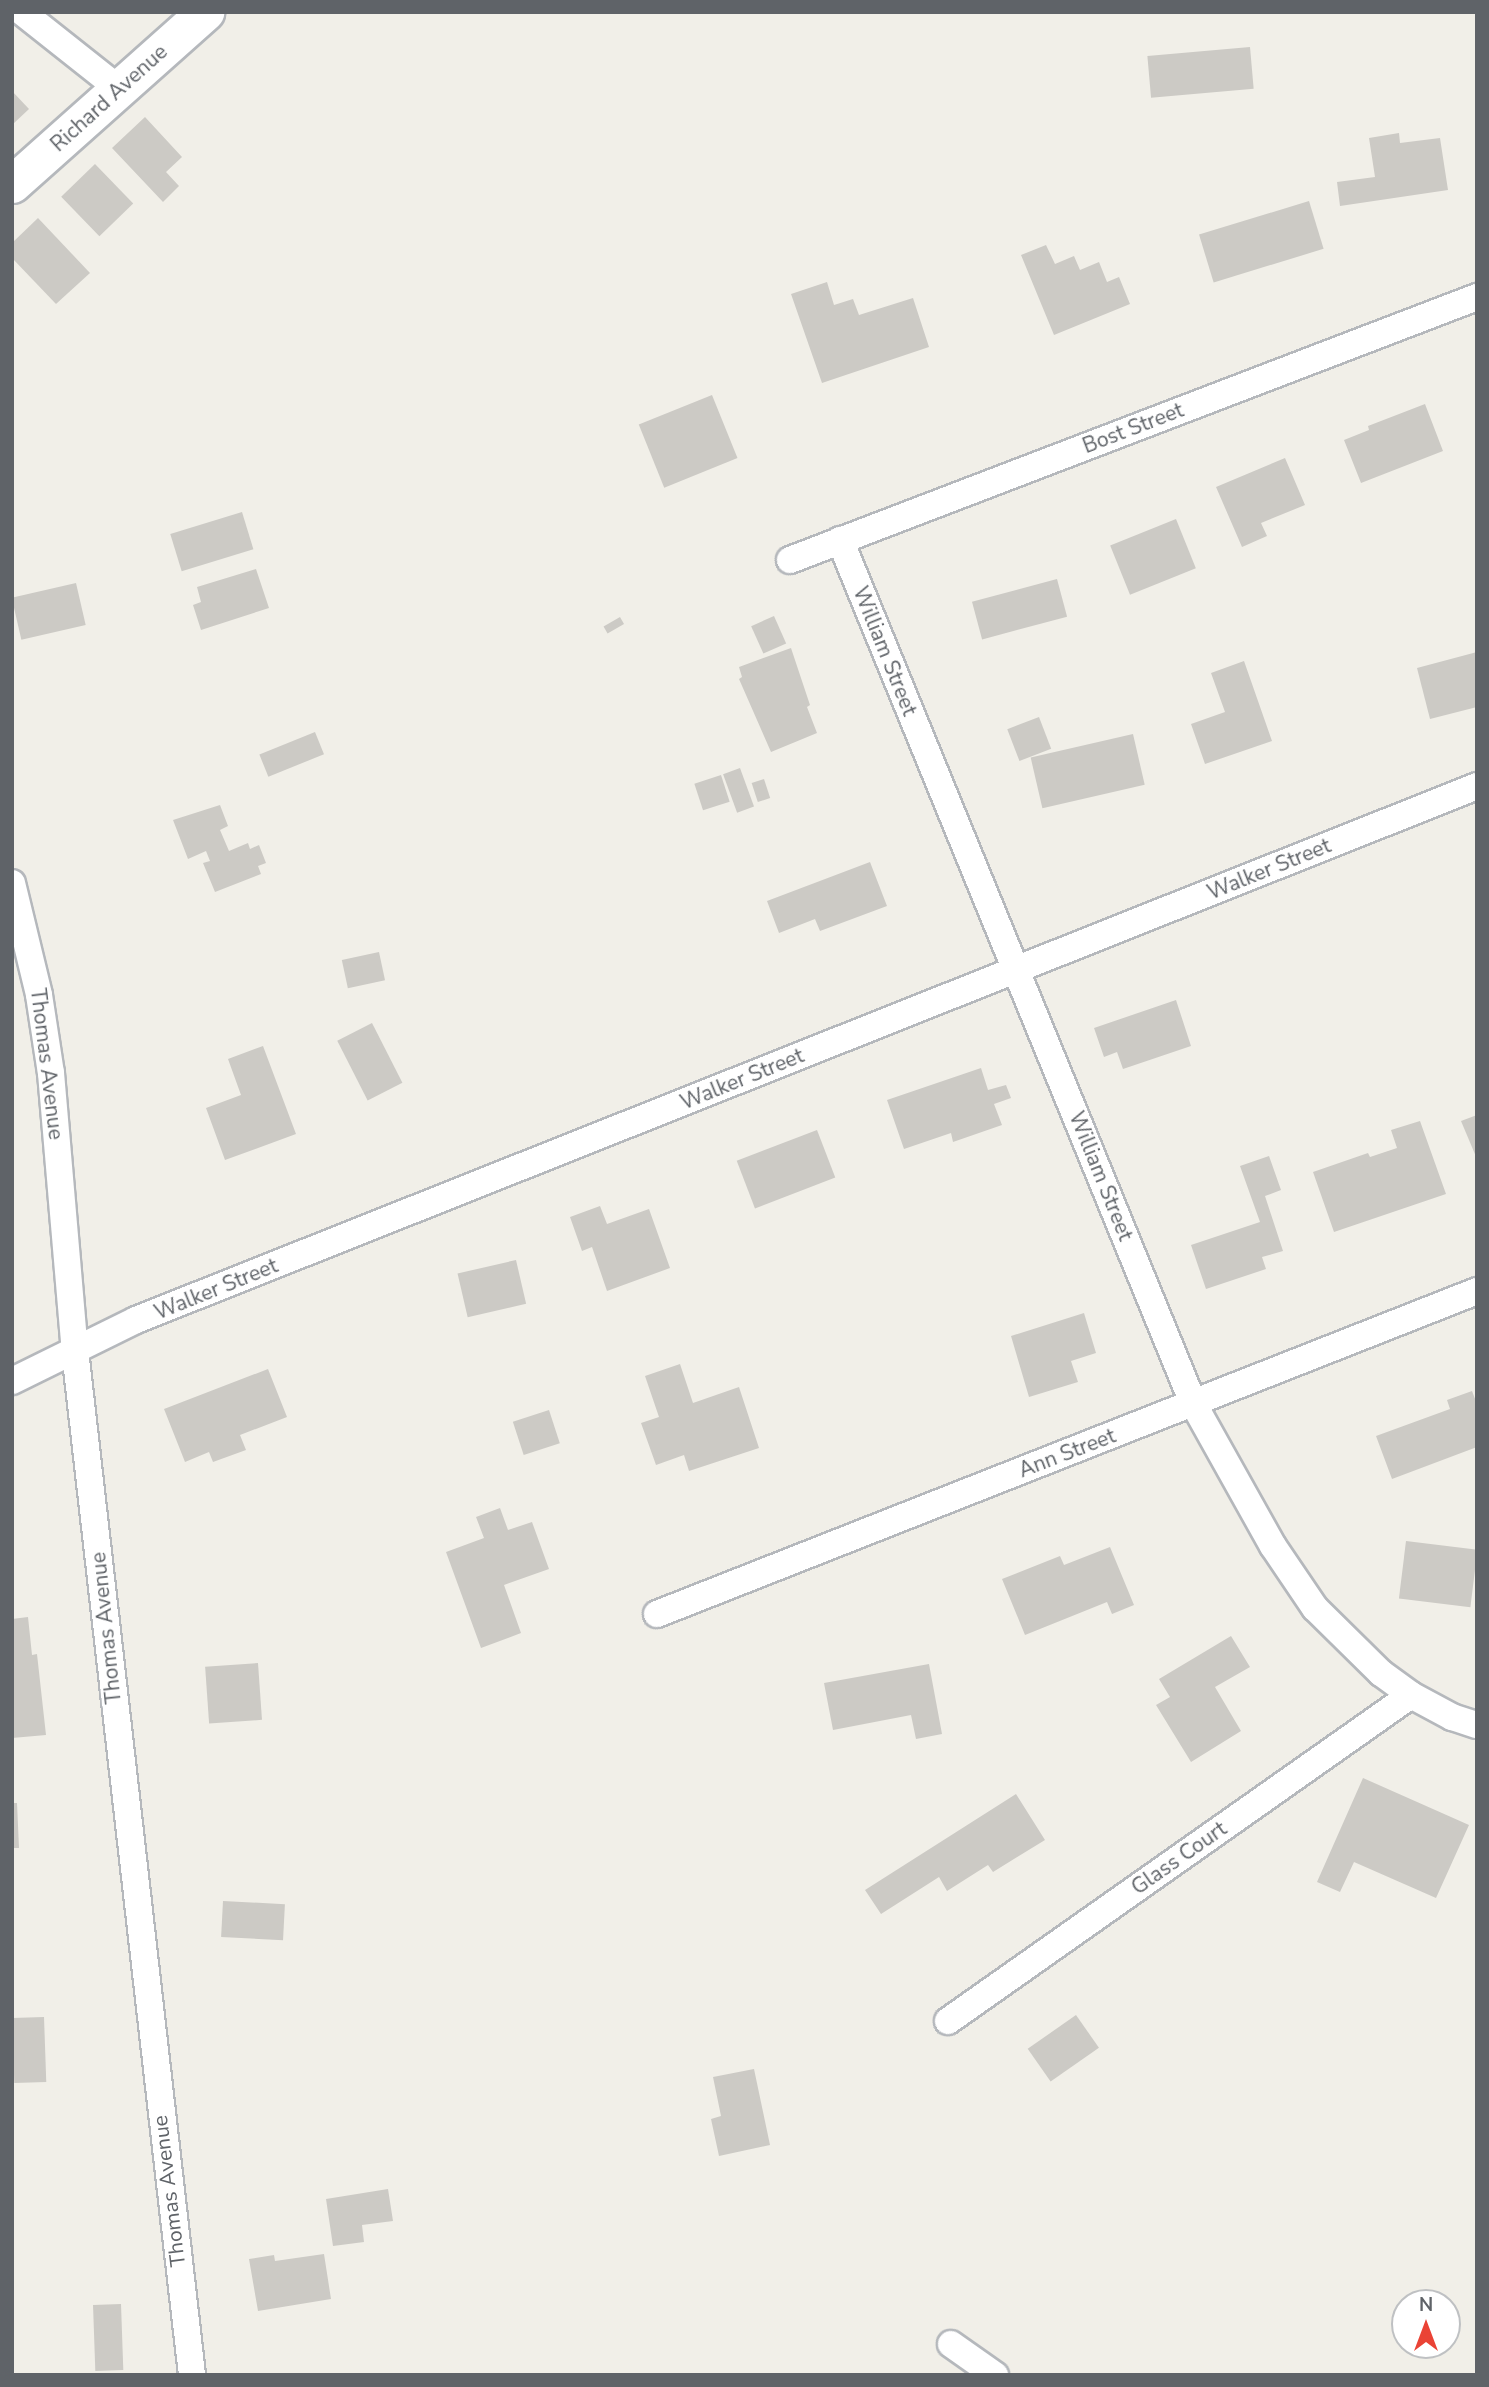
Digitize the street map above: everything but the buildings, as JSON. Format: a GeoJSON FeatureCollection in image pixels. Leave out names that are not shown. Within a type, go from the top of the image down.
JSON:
{"type":"FeatureCollection","features":[{"type":"Feature","properties":{"kind":"street"},"geometry":{"type":"LineString","coordinates":[[22,12],[118,89]]}},
{"type":"Feature","properties":{"kind":"street","name":"Richard Avenue"},"geometry":{"type":"LineString","coordinates":[[12,184],[205,12]]}},
{"type":"Feature","properties":{"kind":"street","name":"Bost Street"},"geometry":{"type":"LineString","coordinates":[[790,560],[1477,297]]}},
{"type":"Feature","properties":{"kind":"street","name":"William Street"},"geometry":{"type":"LineString","coordinates":[[840,541],[1193,1403],[1273,1546],[1315,1608],[1381,1673],[1411,1695],[1451,1717],[1477,1725]]}},
{"type":"Feature","properties":{"kind":"street","name":"Walker Street"},"geometry":{"type":"LineString","coordinates":[[12,1381],[136,1320],[1477,786]]}},
{"type":"Feature","properties":{"kind":"street","name":"Thomas Avenue"},"geometry":{"type":"LineString","coordinates":[[12,883],[39,995],[51,1073],[75,1351],[192,2375]]}},
{"type":"Feature","properties":{"kind":"street","name":"Ann Street"},"geometry":{"type":"LineString","coordinates":[[657,1614],[1477,1291]]}},
{"type":"Feature","properties":{"kind":"street","name":"Glass Court"},"geometry":{"type":"LineString","coordinates":[[948,2021],[1411,1695]]}},
{"type":"Feature","properties":{"kind":"street"},"geometry":{"type":"LineString","coordinates":[[951,2344],[995,2375]]}}]}
